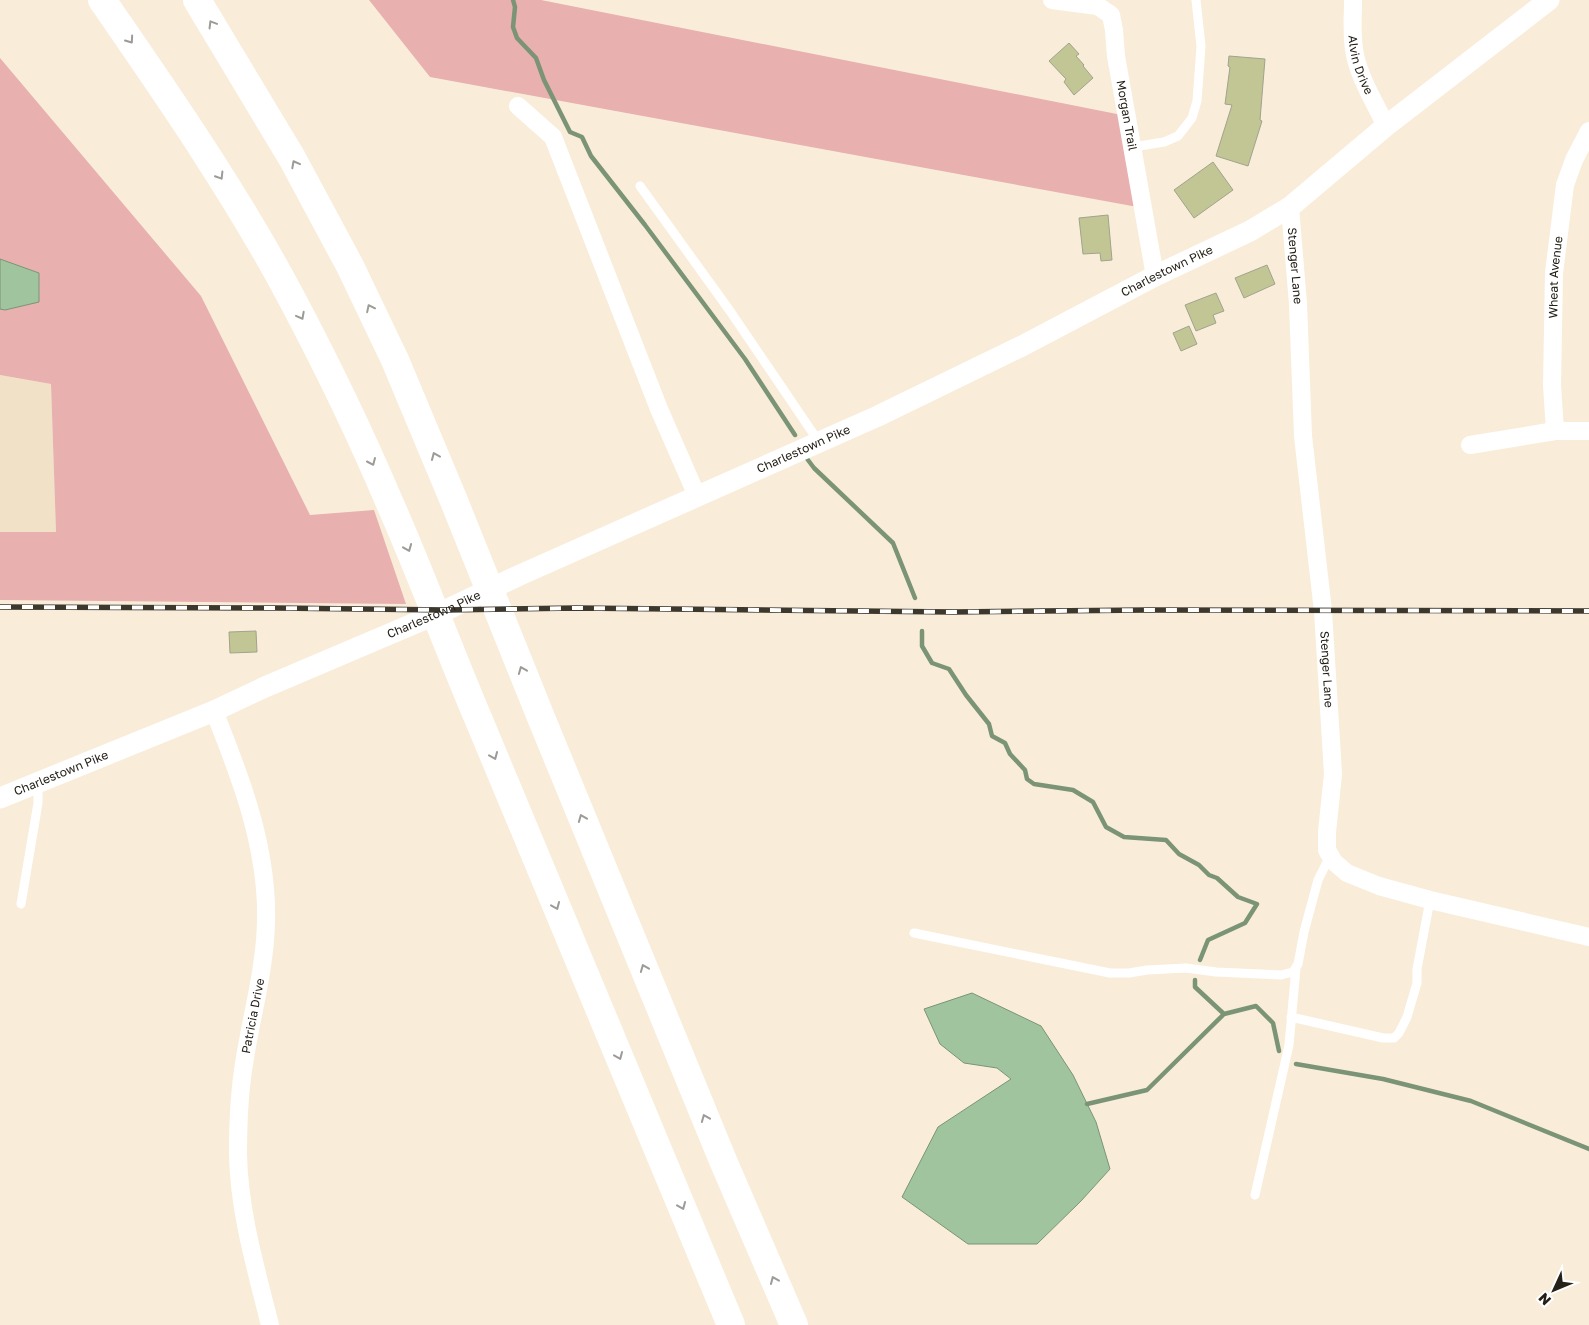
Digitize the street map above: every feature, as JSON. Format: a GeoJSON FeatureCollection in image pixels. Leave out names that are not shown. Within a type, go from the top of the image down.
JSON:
{"type":"FeatureCollection","features":[{"type":"Feature","properties":{"kind":"highway"},"geometry":{"type":"LineString","coordinates":[[102,0],[169,97],[255,232],[324,360],[359,433],[390,502],[475,712],[731,1325]]}},
{"type":"Feature","properties":{"kind":"highway"},"geometry":{"type":"LineString","coordinates":[[196,0],[292,158],[350,266],[395,360],[724,1163],[794,1325]]}},
{"type":"Feature","properties":{"kind":"street","name":"Morgan Trail"},"geometry":{"type":"LineString","coordinates":[[1052,0],[1098,6],[1111,14],[1116,56],[1154,276]]}},
{"type":"Feature","properties":{"kind":"street","name":"Alvin Drive"},"geometry":{"type":"LineString","coordinates":[[1353,0],[1352,32],[1354,54],[1386,126]]}},
{"type":"Feature","properties":{"kind":"street","name":"Charlestown Pike"},"geometry":{"type":"LineString","coordinates":[[0,798],[214,711],[265,687],[446,610],[520,575],[878,416],[1022,346],[1154,276],[1250,231],[1290,207],[1386,126],[1549,0]]}},
{"type":"Feature","properties":{"kind":"street"},"geometry":{"type":"LineString","coordinates":[[518,106],[553,137],[659,409],[697,496]]}},
{"type":"Feature","properties":{"kind":"street","name":"Wheat Avenue"},"geometry":{"type":"LineString","coordinates":[[1555,431],[1552,385],[1554,274],[1565,185],[1574,160],[1589,131]]}},
{"type":"Feature","properties":{"kind":"street","name":"Stenger Lane"},"geometry":{"type":"LineString","coordinates":[[1290,207],[1298,304],[1303,436],[1322,611],[1333,774],[1327,832],[1327,850],[1331,856]]}},
{"type":"Feature","properties":{"kind":"street"},"geometry":{"type":"LineString","coordinates":[[1470,445],[1555,431],[1589,431]]}},
{"type":"Feature","properties":{"kind":"street","name":"Patricia Drive"},"geometry":{"type":"LineString","coordinates":[[214,711],[245,790],[258,842],[265,886],[264,959],[244,1065],[239,1112],[238,1156],[242,1199],[248,1234],[270,1325]]}},
{"type":"Feature","properties":{"kind":"street"},"geometry":{"type":"LineString","coordinates":[[1331,856],[1334,862],[1347,873],[1379,886],[1430,900],[1589,937]]}},
{"type":"Feature","properties":{"kind":"lane"},"geometry":{"type":"LineString","coordinates":[[1133,147],[1164,142],[1178,136],[1192,118],[1197,101],[1201,46],[1196,0]]}},
{"type":"Feature","properties":{"kind":"lane"},"geometry":{"type":"LineString","coordinates":[[640,186],[730,311],[819,442]]}},
{"type":"Feature","properties":{"kind":"lane"},"geometry":{"type":"LineString","coordinates":[[20,904],[38,803],[38,782]]}},
{"type":"Feature","properties":{"kind":"lane"},"geometry":{"type":"LineString","coordinates":[[1255,1195],[1289,1045],[1296,968],[1304,932],[1318,880],[1331,856]]}},
{"type":"Feature","properties":{"kind":"lane"},"geometry":{"type":"LineString","coordinates":[[1292,1016],[1382,1038],[1394,1038],[1399,1033],[1407,1017],[1417,983],[1417,969],[1430,900]]}},
{"type":"Feature","properties":{"kind":"lane"},"geometry":{"type":"LineString","coordinates":[[914,933],[1110,973],[1186,968],[1216,972],[1281,975],[1293,972],[1296,968]]}},
{"type":"Feature","properties":{"kind":"shaded area"},"geometry":{"type":"Polygon","coordinates":[[[369,0],[541,0],[1127,116],[1143,208],[430,77],[369,0]]]}},
{"type":"Feature","properties":{"kind":"shaded area"},"geometry":{"type":"Polygon","coordinates":[[[0,58],[201,296],[310,515],[374,510],[406,604],[0,600],[0,532],[56,532],[51,384],[0,375],[0,58]]]}},
{"type":"Feature","properties":{"kind":"shaded area"},"geometry":{"type":"Polygon","coordinates":[[[0,259],[39,273],[39,302],[5,310],[0,309],[0,259]]]}},
{"type":"Feature","properties":{"kind":"shaded area"},"geometry":{"type":"Polygon","coordinates":[[[0,375],[51,384],[56,532],[0,532],[0,375]]]}},
{"type":"Feature","properties":{"kind":"shaded area"},"geometry":{"type":"Polygon","coordinates":[[[972,993],[1041,1026],[1073,1075],[1096,1122],[1110,1169],[1081,1201],[1037,1244],[968,1244],[902,1197],[938,1127],[1011,1079],[997,1068],[964,1063],[940,1044],[924,1009],[972,993]]]}},
{"type":"Feature","properties":{"kind":"building"},"geometry":{"type":"Polygon","coordinates":[[[1069,43],[1079,54],[1076,56],[1093,78],[1074,95],[1064,82],[1066,79],[1049,61],[1069,43]]]}},
{"type":"Feature","properties":{"kind":"building"},"geometry":{"type":"Polygon","coordinates":[[[1229,56],[1265,59],[1260,120],[1262,121],[1248,166],[1216,156],[1232,105],[1225,104],[1230,67],[1228,66],[1229,56]]]}},
{"type":"Feature","properties":{"kind":"building"},"geometry":{"type":"Polygon","coordinates":[[[1213,162],[1233,190],[1194,218],[1174,190],[1213,162]]]}},
{"type":"Feature","properties":{"kind":"building"},"geometry":{"type":"Polygon","coordinates":[[[1108,215],[1112,260],[1101,261],[1100,253],[1083,254],[1079,218],[1108,215]]]}},
{"type":"Feature","properties":{"kind":"building"},"geometry":{"type":"Polygon","coordinates":[[[1267,265],[1275,284],[1244,298],[1235,278],[1267,265]]]}},
{"type":"Feature","properties":{"kind":"building"},"geometry":{"type":"Polygon","coordinates":[[[1216,293],[1224,311],[1213,315],[1216,323],[1196,331],[1185,305],[1216,293]]]}},
{"type":"Feature","properties":{"kind":"building"},"geometry":{"type":"Polygon","coordinates":[[[1189,326],[1197,344],[1181,351],[1173,333],[1189,326]]]}},
{"type":"Feature","properties":{"kind":"building"},"geometry":{"type":"Polygon","coordinates":[[[256,631],[257,652],[230,653],[229,632],[256,631]]]}},
{"type":"Feature","properties":{"kind":"waterway"},"geometry":{"type":"LineString","coordinates":[[513,0],[515,7],[513,27],[517,38],[536,58],[544,80],[570,132],[582,137],[591,156],[745,359],[795,435]]}},
{"type":"Feature","properties":{"kind":"waterway"},"geometry":{"type":"LineString","coordinates":[[805,456],[814,468],[893,543],[915,598]]}},
{"type":"Feature","properties":{"kind":"waterway"},"geometry":{"type":"LineString","coordinates":[[922,631],[922,646],[932,663],[949,669],[966,695],[989,724],[992,736],[1005,743],[1010,754],[1025,770],[1027,779],[1034,784],[1073,790],[1093,802],[1106,827],[1124,837],[1166,840],[1179,854],[1199,865],[1209,875],[1217,878],[1238,897],[1257,904],[1245,923],[1208,940],[1200,960]]}},
{"type":"Feature","properties":{"kind":"waterway"},"geometry":{"type":"LineString","coordinates":[[1195,980],[1195,987],[1224,1014],[1256,1006],[1273,1023],[1279,1051]]}},
{"type":"Feature","properties":{"kind":"waterway"},"geometry":{"type":"LineString","coordinates":[[1087,1104],[1147,1090],[1224,1014]]}},
{"type":"Feature","properties":{"kind":"waterway"},"geometry":{"type":"LineString","coordinates":[[1296,1064],[1383,1079],[1471,1101],[1589,1149]]}},
{"type":"Feature","properties":{"kind":"railway"},"geometry":{"type":"LineString","coordinates":[[0,607],[446,610],[576,608],[954,612],[1148,610],[1589,611]]}}]}
